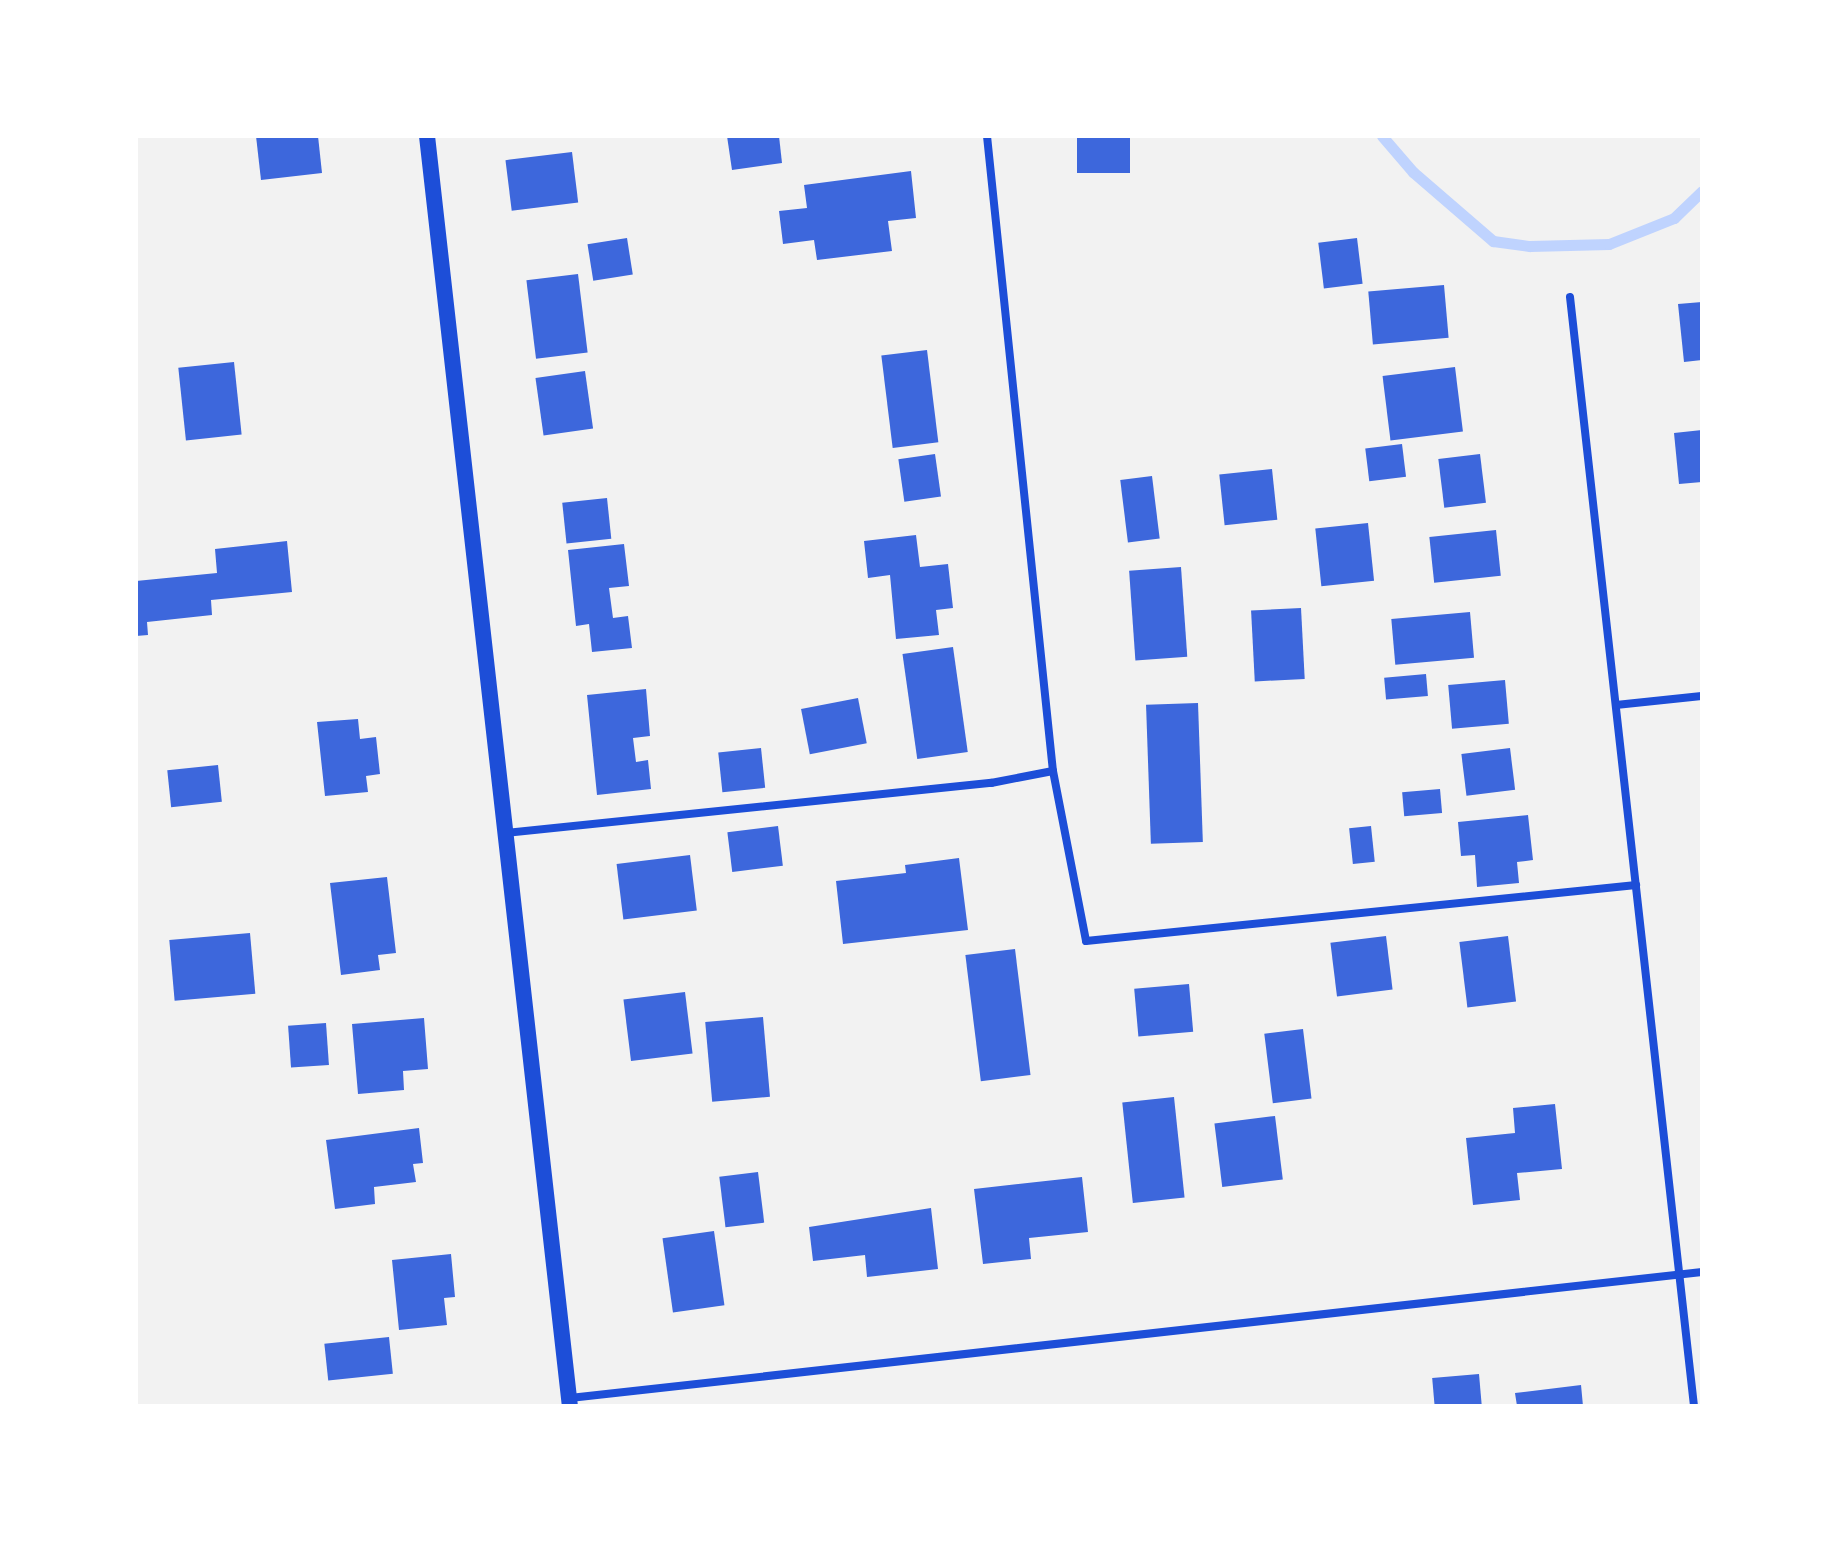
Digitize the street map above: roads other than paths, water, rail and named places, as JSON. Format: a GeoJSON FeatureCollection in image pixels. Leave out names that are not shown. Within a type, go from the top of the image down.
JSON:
{"type":"FeatureCollection","features":[{"type":"Feature","properties":{"kind":"main road"},"geometry":{"type":"LineString","coordinates":[[427,136],[569,1402]]}},
{"type":"Feature","properties":{"kind":"street"},"geometry":{"type":"LineString","coordinates":[[987,136],[1053,771],[1086,941],[1636,885]]}},
{"type":"Feature","properties":{"kind":"street"},"geometry":{"type":"LineString","coordinates":[[1570,297],[1694,1406]]}},
{"type":"Feature","properties":{"kind":"street"},"geometry":{"type":"LineString","coordinates":[[1616,705],[1702,696]]}},
{"type":"Feature","properties":{"kind":"street"},"geometry":{"type":"LineString","coordinates":[[506,833],[991,783],[1053,771]]}},
{"type":"Feature","properties":{"kind":"street"},"geometry":{"type":"LineString","coordinates":[[569,1402],[1702,1272]]}},
{"type":"Feature","properties":{"kind":"waterway"},"geometry":{"type":"LineString","coordinates":[[1382,136],[1413,172],[1493,241],[1530,246],[1609,244],[1674,218],[1702,191]]}}]}
